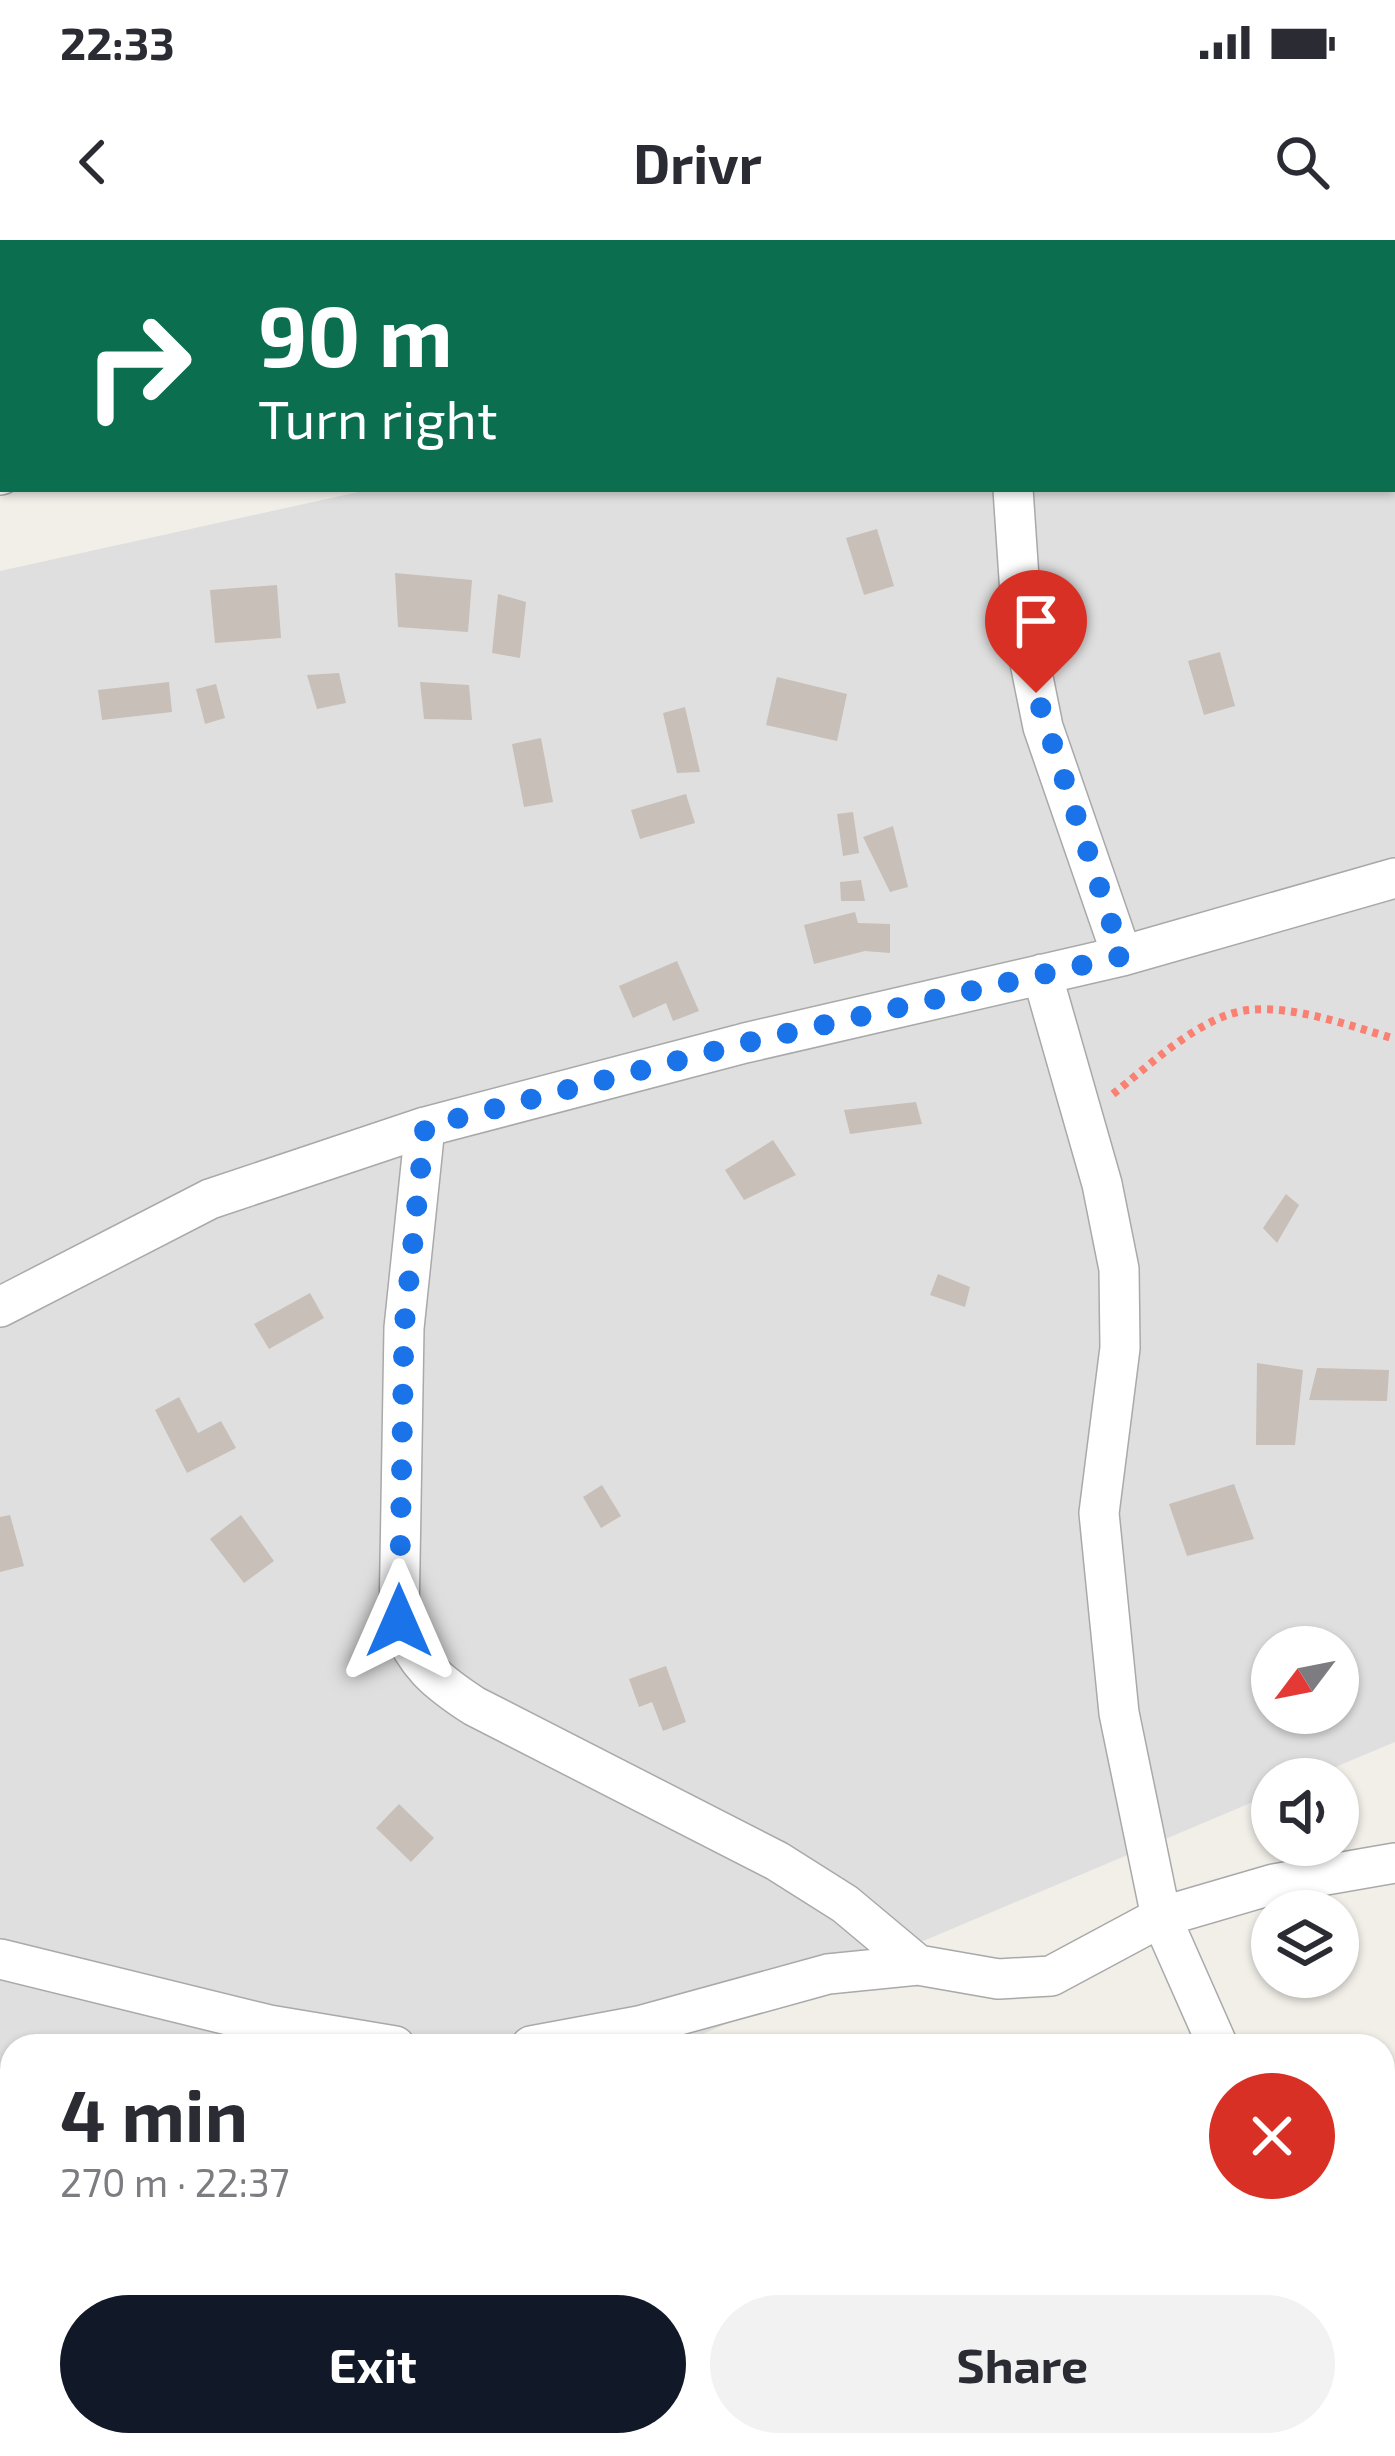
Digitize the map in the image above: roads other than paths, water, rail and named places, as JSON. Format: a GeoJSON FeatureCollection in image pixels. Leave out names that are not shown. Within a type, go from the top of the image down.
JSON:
{"type":"FeatureCollection","features":[{"type":"Feature","properties":{"kind":"street"},"geometry":{"type":"LineString","coordinates":[[1013,492],[1022,623],[1043,727],[1122,956]]}},
{"type":"Feature","properties":{"kind":"street"},"geometry":{"type":"LineString","coordinates":[[0,1307],[211,1199],[425,1127],[745,1043],[1122,956],[1395,878]]}},
{"type":"Feature","properties":{"kind":"street"},"geometry":{"type":"LineString","coordinates":[[1042,974],[1084,1118],[1119,1269],[1120,1348],[1099,1513],[1107,1631],[1161,1917],[1213,2034]]}},
{"type":"Feature","properties":{"kind":"street"},"geometry":{"type":"LineString","coordinates":[[425,1127],[402,1396],[399,1621],[411,1653],[433,1679],[474,1706],[777,1861],[845,1904],[917,1965]]}},
{"type":"Feature","properties":{"kind":"street"},"geometry":{"type":"LineString","coordinates":[[596,2034],[828,1974],[917,1965],[998,1979],[1051,1976],[1161,1917],[1274,1884],[1395,1863]]}},
{"type":"Feature","properties":{"kind":"street"},"geometry":{"type":"LineString","coordinates":[[0,1959],[323,2034]]}}]}
